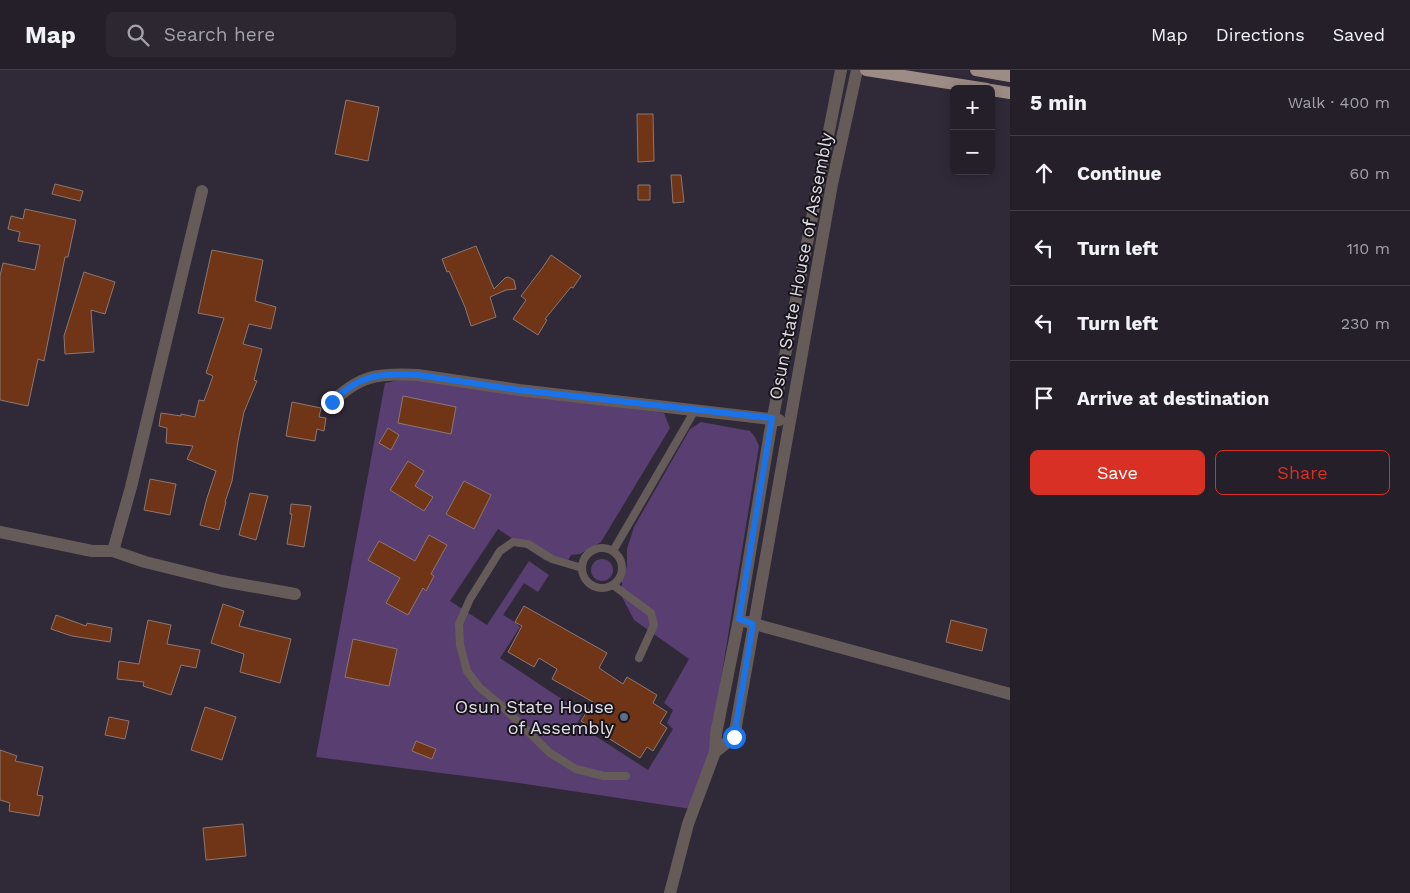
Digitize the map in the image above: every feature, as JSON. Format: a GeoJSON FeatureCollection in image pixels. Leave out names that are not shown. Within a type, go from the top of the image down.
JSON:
{"type":"FeatureCollection","features":[{"type":"Feature","properties":{"kind":"main road"},"geometry":{"type":"LineString","coordinates":[[866,70],[962,85]]}},
{"type":"Feature","properties":{"kind":"main road"},"geometry":{"type":"LineString","coordinates":[[976,70],[1010,76]]}},
{"type":"Feature","properties":{"kind":"main road"},"geometry":{"type":"LineString","coordinates":[[995,91],[1010,93]]}},
{"type":"Feature","properties":{"kind":"street","name":"Osun State House of Assembly"},"geometry":{"type":"LineString","coordinates":[[715,752],[716,734],[739,619],[772,418],[841,70]]}},
{"type":"Feature","properties":{"kind":"street","name":"Osun State House of Assembly"},"geometry":{"type":"LineString","coordinates":[[715,752],[734,737],[832,184],[857,70]]}},
{"type":"Feature","properties":{"kind":"street"},"geometry":{"type":"LineString","coordinates":[[113,551],[133,477],[202,191]]}},
{"type":"Feature","properties":{"kind":"street"},"geometry":{"type":"LineString","coordinates":[[329,405],[340,394],[363,379],[395,374],[418,375],[519,390],[772,418],[789,423]]}},
{"type":"Feature","properties":{"kind":"street"},"geometry":{"type":"LineString","coordinates":[[0,532],[92,551],[113,551],[145,562],[222,581],[295,594]]}},
{"type":"Feature","properties":{"kind":"street"},"geometry":{"type":"LineString","coordinates":[[739,619],[1010,694]]}},
{"type":"Feature","properties":{"kind":"street"},"geometry":{"type":"LineString","coordinates":[[670,893],[688,824],[715,752]]}},
{"type":"Feature","properties":{"kind":"lane"},"geometry":{"type":"LineString","coordinates":[[613,551],[695,410]]}},
{"type":"Feature","properties":{"kind":"lane"},"geometry":{"type":"LineString","coordinates":[[582,568],[552,560],[528,544],[513,542],[500,551],[470,599],[459,624],[460,645],[467,671],[479,687],[503,707],[550,753],[576,769],[604,776],[626,776]]}},
{"type":"Feature","properties":{"kind":"lane"},"geometry":{"type":"LineString","coordinates":[[600,548],[613,551],[618,556],[622,568],[618,580],[607,588],[594,587],[584,577],[582,568],[585,558],[589,553],[600,548]]}},
{"type":"Feature","properties":{"kind":"lane"},"geometry":{"type":"LineString","coordinates":[[613,585],[651,613],[654,625],[639,658]]}},
{"type":"Feature","properties":{"kind":"shaded area"},"geometry":{"type":"Polygon","coordinates":[[[408,378],[664,413],[670,428],[601,542],[580,554],[571,555],[566,564],[551,554],[546,561],[498,529],[450,601],[487,625],[529,561],[549,575],[538,592],[524,583],[503,615],[520,627],[500,658],[583,712],[577,724],[648,770],[673,729],[667,723],[673,710],[664,703],[689,659],[634,620],[622,597],[622,579],[627,566],[627,549],[634,527],[690,429],[701,422],[750,431],[755,437],[759,446],[712,734],[713,744],[691,809],[519,783],[316,757],[385,383],[408,378]]]}},
{"type":"Feature","properties":{"kind":"shaded area"},"geometry":{"type":"Polygon","coordinates":[[[602,559],[610,562],[613,570],[610,578],[602,581],[594,578],[591,570],[594,562],[602,559]]]}},
{"type":"Feature","properties":{"kind":"building"},"geometry":{"type":"Polygon","coordinates":[[[346,100],[379,107],[368,161],[335,154],[346,100]]]}},
{"type":"Feature","properties":{"kind":"building"},"geometry":{"type":"Polygon","coordinates":[[[637,114],[653,114],[654,161],[638,162],[637,114]]]}},
{"type":"Feature","properties":{"kind":"building"},"geometry":{"type":"Polygon","coordinates":[[[671,175],[681,175],[684,202],[673,203],[671,175]]]}},
{"type":"Feature","properties":{"kind":"building"},"geometry":{"type":"Polygon","coordinates":[[[55,184],[83,191],[80,201],[52,194],[55,184]]]}},
{"type":"Feature","properties":{"kind":"building"},"geometry":{"type":"Polygon","coordinates":[[[638,185],[650,185],[650,200],[638,200],[638,185]]]}},
{"type":"Feature","properties":{"kind":"building"},"geometry":{"type":"Polygon","coordinates":[[[25,209],[76,220],[68,257],[65,257],[44,361],[38,359],[28,406],[0,400],[0,276],[3,263],[35,270],[40,245],[18,241],[20,232],[8,229],[11,216],[23,219],[25,209]]]}},
{"type":"Feature","properties":{"kind":"building"},"geometry":{"type":"Polygon","coordinates":[[[476,246],[494,289],[508,277],[514,280],[516,289],[506,290],[490,297],[496,317],[471,326],[465,307],[442,259],[476,246]]]}},
{"type":"Feature","properties":{"kind":"building"},"geometry":{"type":"Polygon","coordinates":[[[212,250],[263,260],[255,301],[276,307],[271,329],[249,324],[243,344],[262,349],[254,380],[257,381],[244,412],[232,481],[219,530],[200,525],[216,471],[187,459],[193,446],[166,443],[167,428],[159,426],[161,413],[195,417],[199,400],[204,401],[213,376],[206,373],[224,318],[198,313],[212,250]]]}},
{"type":"Feature","properties":{"kind":"building"},"geometry":{"type":"Polygon","coordinates":[[[551,255],[581,276],[573,288],[571,287],[545,319],[547,320],[538,335],[513,319],[526,300],[521,296],[551,255]]]}},
{"type":"Feature","properties":{"kind":"building"},"geometry":{"type":"Polygon","coordinates":[[[84,272],[115,282],[105,314],[91,310],[94,352],[65,354],[64,336],[84,272]]]}},
{"type":"Feature","properties":{"kind":"building"},"geometry":{"type":"Polygon","coordinates":[[[403,396],[456,407],[451,434],[398,423],[403,396]]]}},
{"type":"Feature","properties":{"kind":"building"},"geometry":{"type":"Polygon","coordinates":[[[292,402],[321,408],[319,417],[326,418],[324,431],[317,429],[315,441],[286,436],[292,402]]]}},
{"type":"Feature","properties":{"kind":"building"},"geometry":{"type":"Polygon","coordinates":[[[388,428],[399,435],[391,450],[379,443],[388,428]]]}},
{"type":"Feature","properties":{"kind":"building"},"geometry":{"type":"Polygon","coordinates":[[[408,461],[424,471],[415,486],[433,497],[424,511],[390,490],[408,461]]]}},
{"type":"Feature","properties":{"kind":"building"},"geometry":{"type":"Polygon","coordinates":[[[150,479],[176,484],[170,515],[144,510],[150,479]]]}},
{"type":"Feature","properties":{"kind":"building"},"geometry":{"type":"Polygon","coordinates":[[[464,481],[491,495],[474,529],[446,514],[464,481]]]}},
{"type":"Feature","properties":{"kind":"building"},"geometry":{"type":"Polygon","coordinates":[[[250,493],[268,496],[256,540],[239,535],[250,493]]]}},
{"type":"Feature","properties":{"kind":"building"},"geometry":{"type":"Polygon","coordinates":[[[291,504],[311,506],[304,547],[287,544],[292,514],[290,514],[291,504]]]}},
{"type":"Feature","properties":{"kind":"building"},"geometry":{"type":"Polygon","coordinates":[[[429,535],[447,545],[431,574],[434,576],[426,591],[423,588],[408,615],[386,603],[400,578],[368,560],[379,541],[415,561],[429,535]]]}},
{"type":"Feature","properties":{"kind":"building"},"geometry":{"type":"Polygon","coordinates":[[[223,604],[244,611],[239,626],[291,639],[280,683],[240,672],[244,654],[211,643],[223,604]]]}},
{"type":"Feature","properties":{"kind":"building"},"geometry":{"type":"Polygon","coordinates":[[[524,606],[607,653],[599,668],[623,684],[627,677],[657,695],[653,703],[667,712],[660,723],[667,728],[653,751],[647,747],[640,758],[581,721],[593,702],[552,679],[557,669],[539,658],[534,667],[508,652],[522,626],[515,622],[524,606]]]}},
{"type":"Feature","properties":{"kind":"building"},"geometry":{"type":"Polygon","coordinates":[[[56,615],[86,626],[87,623],[112,628],[110,642],[72,636],[51,629],[56,615]]]}},
{"type":"Feature","properties":{"kind":"building"},"geometry":{"type":"Polygon","coordinates":[[[148,620],[171,625],[167,644],[200,650],[196,668],[181,665],[171,695],[143,686],[144,682],[117,679],[119,661],[139,664],[148,620]]]}},
{"type":"Feature","properties":{"kind":"building"},"geometry":{"type":"Polygon","coordinates":[[[951,620],[987,629],[982,651],[946,642],[951,620]]]}},
{"type":"Feature","properties":{"kind":"building"},"geometry":{"type":"Polygon","coordinates":[[[353,639],[397,649],[389,686],[345,677],[353,639]]]}},
{"type":"Feature","properties":{"kind":"building"},"geometry":{"type":"Polygon","coordinates":[[[205,707],[236,717],[222,760],[191,750],[205,707]]]}},
{"type":"Feature","properties":{"kind":"building"},"geometry":{"type":"Polygon","coordinates":[[[109,717],[129,721],[125,739],[105,735],[109,717]]]}},
{"type":"Feature","properties":{"kind":"building"},"geometry":{"type":"Polygon","coordinates":[[[416,741],[436,749],[432,759],[412,751],[416,741]]]}},
{"type":"Feature","properties":{"kind":"building"},"geometry":{"type":"Polygon","coordinates":[[[0,750],[17,756],[15,761],[43,767],[37,795],[43,796],[39,816],[9,811],[10,803],[0,800],[0,750]]]}},
{"type":"Feature","properties":{"kind":"building"},"geometry":{"type":"Polygon","coordinates":[[[243,824],[246,856],[206,860],[203,828],[243,824]]]}},
{"type":"Feature","properties":{"kind":"place","name":"Osun State House of Assembly"},"geometry":{"type":"Point","coordinates":[624,717]}},
{"type":"Feature","properties":{"kind":"route"},"geometry":{"type":"LineString","coordinates":[[332,402],[363,379],[402,374],[519,390],[772,418],[739,619],[753,624],[734,737]]}}]}
